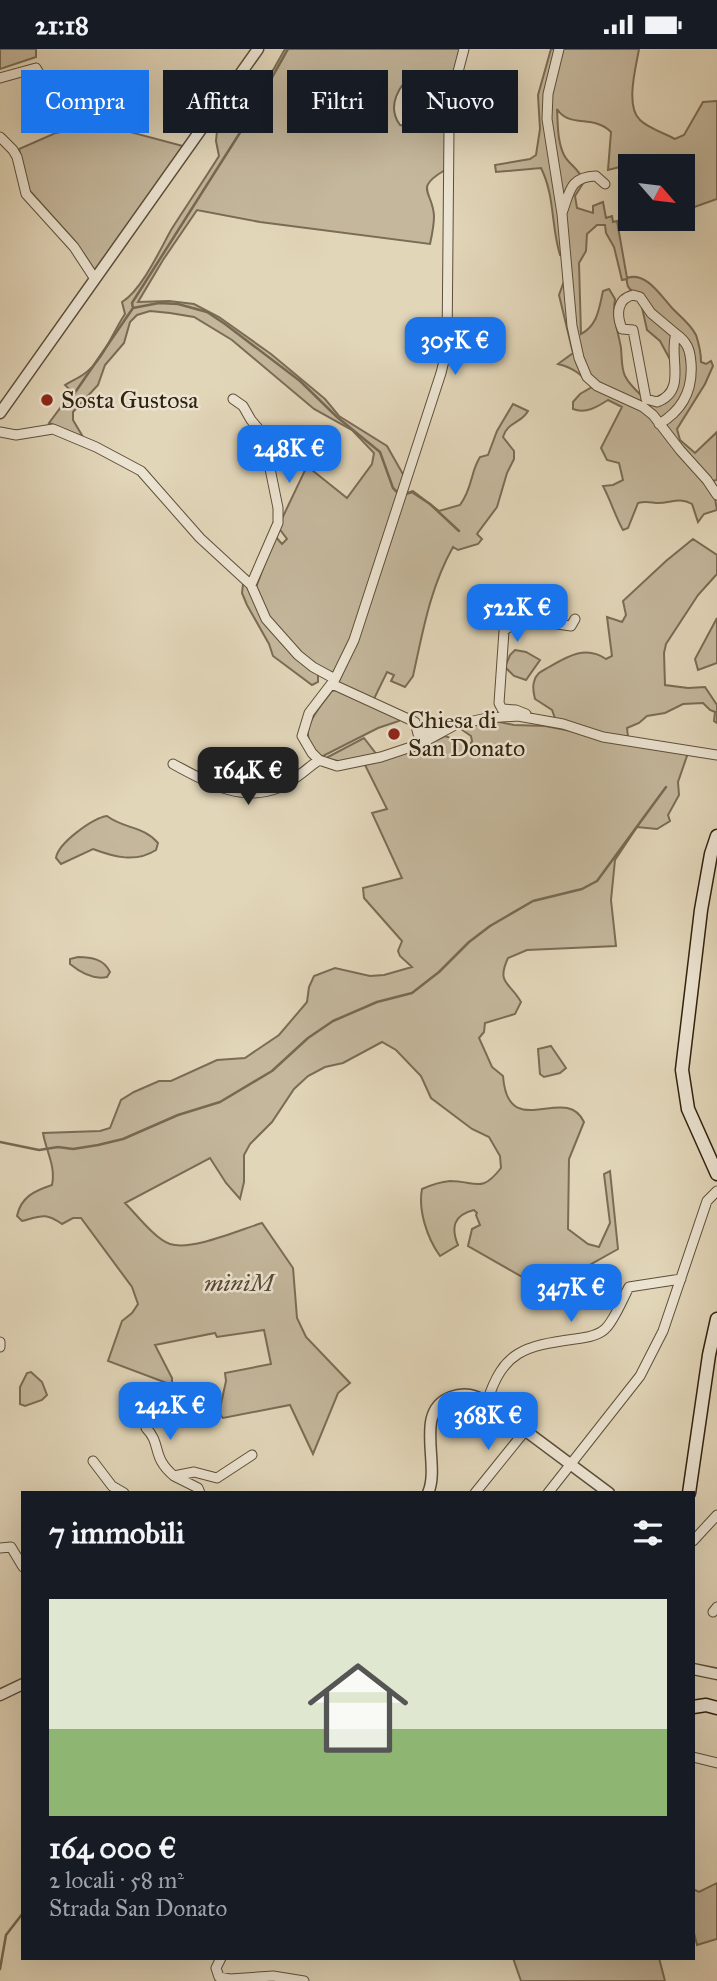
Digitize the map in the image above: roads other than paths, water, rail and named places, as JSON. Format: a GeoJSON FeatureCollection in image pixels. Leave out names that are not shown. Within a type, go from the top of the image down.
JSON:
{"type":"FeatureCollection","features":[{"type":"Feature","properties":{"kind":"main road"},"geometry":{"type":"LineString","coordinates":[[717,836],[701,910],[682,1070],[688,1109],[717,1174]]}},
{"type":"Feature","properties":{"kind":"main road"},"geometry":{"type":"LineString","coordinates":[[689,1491],[709,1355],[717,1319]]}},
{"type":"Feature","properties":{"kind":"main road"},"geometry":{"type":"LineString","coordinates":[[695,1707],[706,1705],[717,1708]]}},
{"type":"Feature","properties":{"kind":"street"},"geometry":{"type":"LineString","coordinates":[[0,413],[258,49]]}},
{"type":"Feature","properties":{"kind":"street"},"geometry":{"type":"LineString","coordinates":[[464,49],[450,102],[447,349],[354,640],[333,681],[309,713],[302,736],[319,760],[337,766],[381,757],[420,744],[455,725],[487,718],[518,716],[563,724],[603,737],[717,755]]}},
{"type":"Feature","properties":{"kind":"street"},"geometry":{"type":"LineString","coordinates":[[559,49],[548,94],[547,114],[562,214],[572,326],[584,370],[597,386],[643,407],[653,415],[717,495]]}},
{"type":"Feature","properties":{"kind":"street"},"geometry":{"type":"LineString","coordinates":[[0,78],[21,72]]}},
{"type":"Feature","properties":{"kind":"street"},"geometry":{"type":"LineString","coordinates":[[0,137],[17,157],[26,194],[74,247],[95,279]]}},
{"type":"Feature","properties":{"kind":"street"},"geometry":{"type":"LineString","coordinates":[[562,214],[573,184],[596,176],[606,184]]}},
{"type":"Feature","properties":{"kind":"street"},"geometry":{"type":"LineString","coordinates":[[659,424],[677,411],[688,392],[691,382],[687,344],[676,334],[652,313],[640,297],[634,295],[622,300],[619,306],[620,323],[622,329],[633,330],[645,395],[650,401],[657,403],[664,400],[672,391],[676,372],[673,345],[676,334]]}},
{"type":"Feature","properties":{"kind":"street"},"geometry":{"type":"LineString","coordinates":[[233,399],[243,406],[251,421],[263,434],[278,508],[278,523],[251,585]]}},
{"type":"Feature","properties":{"kind":"street"},"geometry":{"type":"LineString","coordinates":[[0,432],[16,435],[53,429],[96,447],[141,471],[200,538],[251,585],[266,619],[298,655],[333,681],[415,722],[418,734],[443,732]]}},
{"type":"Feature","properties":{"kind":"street"},"geometry":{"type":"LineString","coordinates":[[540,720],[516,710],[502,709],[499,703],[504,631],[516,624],[549,623],[571,626],[575,619]]}},
{"type":"Feature","properties":{"kind":"street"},"geometry":{"type":"LineString","coordinates":[[173,764],[213,785],[238,793],[278,788],[319,760]]}},
{"type":"Feature","properties":{"kind":"street"},"geometry":{"type":"LineString","coordinates":[[549,1491],[640,1376],[663,1331],[707,1201],[717,1191]]}},
{"type":"Feature","properties":{"kind":"street"},"geometry":{"type":"LineString","coordinates":[[487,1402],[495,1378],[504,1364],[518,1354],[542,1344],[588,1337],[605,1330],[629,1287],[681,1279]]}},
{"type":"Feature","properties":{"kind":"street"},"geometry":{"type":"LineString","coordinates":[[429,1491],[433,1478],[430,1429],[434,1411],[444,1399],[461,1393],[487,1402],[605,1491]]}},
{"type":"Feature","properties":{"kind":"street"},"geometry":{"type":"LineString","coordinates":[[146,1428],[153,1434],[157,1456],[164,1468],[199,1491]]}},
{"type":"Feature","properties":{"kind":"street"},"geometry":{"type":"LineString","coordinates":[[477,1491],[525,1431]]}},
{"type":"Feature","properties":{"kind":"street"},"geometry":{"type":"LineString","coordinates":[[174,1476],[194,1472],[218,1478],[252,1455]]}},
{"type":"Feature","properties":{"kind":"street"},"geometry":{"type":"LineString","coordinates":[[93,1461],[112,1486],[121,1491]]}},
{"type":"Feature","properties":{"kind":"street"},"geometry":{"type":"LineString","coordinates":[[695,1539],[717,1515]]}},
{"type":"Feature","properties":{"kind":"street"},"geometry":{"type":"LineString","coordinates":[[0,1548],[11,1547],[21,1563]]}},
{"type":"Feature","properties":{"kind":"street"},"geometry":{"type":"LineString","coordinates":[[695,1669],[717,1674]]}},
{"type":"Feature","properties":{"kind":"street"},"geometry":{"type":"LineString","coordinates":[[0,1695],[21,1685]]}},
{"type":"Feature","properties":{"kind":"street"},"geometry":{"type":"LineString","coordinates":[[695,1758],[717,1763]]}},
{"type":"Feature","properties":{"kind":"street"},"geometry":{"type":"LineString","coordinates":[[220,1960],[216,1968],[219,1977],[230,1979],[273,1976],[304,1981]]}},
{"type":"Feature","properties":{"kind":"waterway"},"geometry":{"type":"LineString","coordinates":[[133,308],[132,303],[248,120],[288,49]]}},
{"type":"Feature","properties":{"kind":"waterway"},"geometry":{"type":"LineString","coordinates":[[74,394],[133,308],[159,303],[178,304],[207,312],[300,381],[337,417],[380,452],[393,488],[397,492]]}},
{"type":"Feature","properties":{"kind":"waterway"},"geometry":{"type":"LineString","coordinates":[[406,494],[412,492],[430,504],[459,531]]}},
{"type":"Feature","properties":{"kind":"waterway"},"geometry":{"type":"LineString","coordinates":[[0,1142],[39,1150],[98,1145],[123,1139],[178,1115],[220,1102],[272,1071],[308,1038],[333,1021],[377,1002],[412,993],[490,926],[533,901],[582,889],[597,881],[666,787]]}},
{"type":"Feature","properties":{"kind":"waterway"},"geometry":{"type":"LineString","coordinates":[[0,1969],[6,1935],[21,1916]]}},
{"type":"Feature","properties":{"kind":"place","name":"Sosta Gustosa"},"geometry":{"type":"Point","coordinates":[47,400]}},
{"type":"Feature","properties":{"kind":"place","name":"Chiesa di San Donato"},"geometry":{"type":"Point","coordinates":[394,734]}},
{"type":"Feature","properties":{"kind":"park label","name":"miniM"},"geometry":{"type":"Point","coordinates":[239,1283]}}]}
